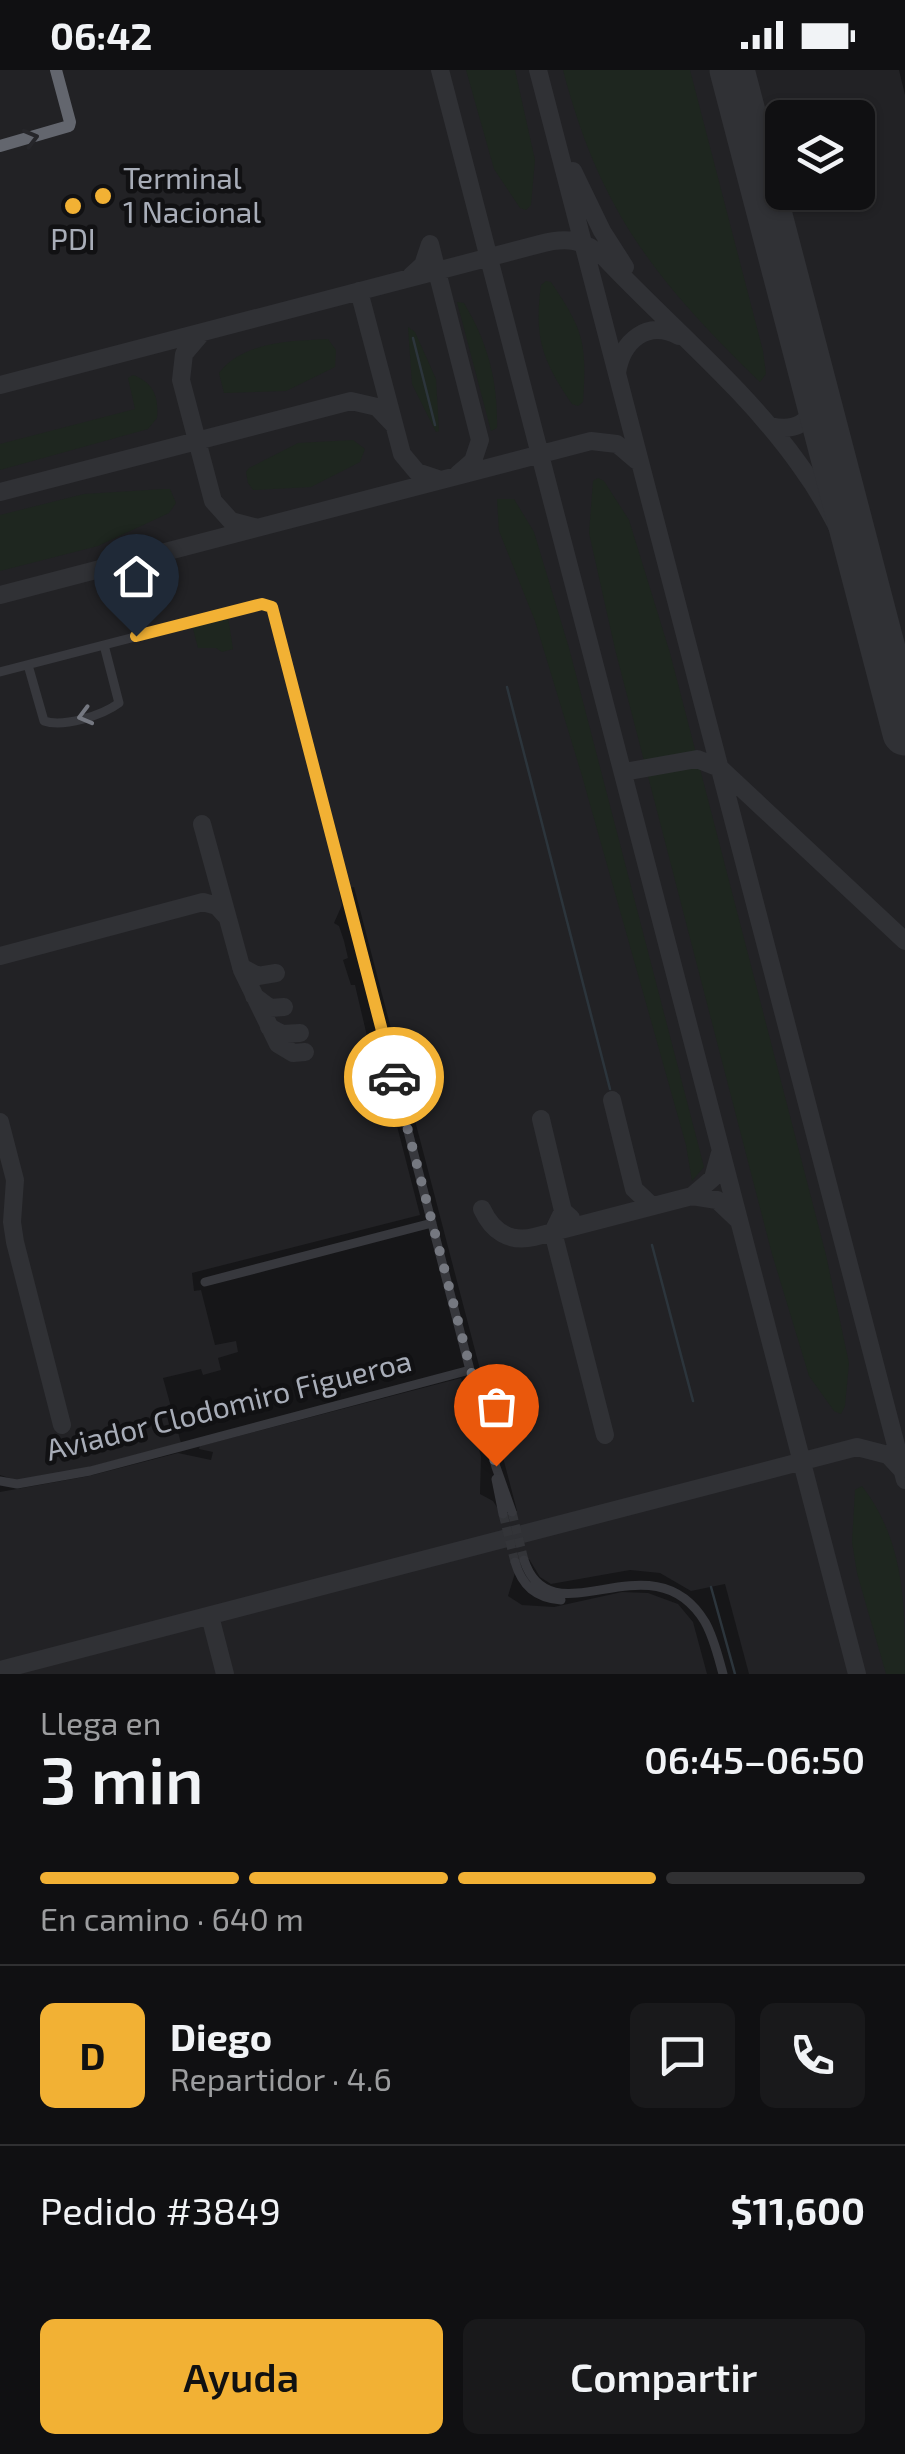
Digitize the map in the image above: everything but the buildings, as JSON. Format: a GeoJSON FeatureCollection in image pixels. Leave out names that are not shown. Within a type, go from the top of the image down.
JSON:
{"type":"FeatureCollection","features":[{"type":"Feature","properties":{"kind":"highway"},"geometry":{"type":"LineString","coordinates":[[0,146],[62,130],[70,122],[56,70]]}},
{"type":"Feature","properties":{"kind":"street"},"geometry":{"type":"LineString","coordinates":[[0,672],[262,604],[273,610],[508,1513]]}},
{"type":"Feature","properties":{"kind":"street"},"geometry":{"type":"LineString","coordinates":[[28,666],[40,716],[46,723],[58,724],[106,711],[119,703],[104,645]]}},
{"type":"Feature","properties":{"kind":"street"},"geometry":{"type":"LineString","coordinates":[[204,1282],[432,1223]]}},
{"type":"Feature","properties":{"kind":"street","name":"Aviador Clodomiro Figueroa"},"geometry":{"type":"LineString","coordinates":[[0,1480],[17,1484],[90,1471],[470,1370]]}},
{"type":"Feature","properties":{"kind":"street"},"geometry":{"type":"LineString","coordinates":[[519,1562],[544,1590],[560,1595],[639,1583],[677,1594],[704,1621],[723,1674]]}},
{"type":"Feature","properties":{"kind":"shaded area"},"geometry":{"type":"Polygon","coordinates":[[[0,70],[899,70],[905,95],[905,1674],[749,1674],[725,1584],[691,1591],[660,1573],[630,1570],[551,1584],[540,1577],[529,1559],[514,1563],[508,1596],[522,1605],[554,1607],[622,1592],[648,1593],[678,1604],[693,1622],[707,1674],[0,1674],[0,1492],[89,1476],[178,1453],[211,1460],[213,1452],[199,1449],[200,1446],[461,1378],[481,1457],[480,1494],[493,1501],[502,1515],[517,1511],[354,887],[339,891],[342,905],[334,923],[344,941],[348,958],[343,960],[351,985],[355,985],[369,1058],[372,1064],[381,1064],[420,1215],[192,1273],[194,1291],[201,1290],[215,1345],[236,1341],[238,1352],[218,1358],[221,1370],[203,1375],[201,1369],[163,1378],[181,1443],[18,1481],[0,1475],[0,70]]]}},
{"type":"Feature","properties":{"kind":"shaded area"},"geometry":{"type":"Polygon","coordinates":[[[466,70],[515,70],[535,160],[531,205],[526,210],[520,208],[494,169],[466,70]]]}},
{"type":"Feature","properties":{"kind":"shaded area"},"geometry":{"type":"Polygon","coordinates":[[[563,70],[690,70],[763,351],[766,374],[760,382],[691,311],[637,242],[595,165],[563,70]]]}},
{"type":"Feature","properties":{"kind":"shaded area"},"geometry":{"type":"Polygon","coordinates":[[[551,282],[562,299],[581,338],[584,382],[583,402],[578,406],[572,404],[562,388],[543,348],[539,304],[541,285],[551,282]]]}},
{"type":"Feature","properties":{"kind":"shaded area"},"geometry":{"type":"Polygon","coordinates":[[[457,302],[464,303],[490,363],[497,411],[497,428],[491,431],[457,302]]]}},
{"type":"Feature","properties":{"kind":"shaded area"},"geometry":{"type":"Polygon","coordinates":[[[408,327],[415,332],[436,379],[436,432],[412,384],[408,327]]]}},
{"type":"Feature","properties":{"kind":"shaded area"},"geometry":{"type":"Polygon","coordinates":[[[328,339],[336,350],[335,367],[286,391],[224,393],[219,373],[241,354],[269,345],[328,339]]]}},
{"type":"Feature","properties":{"kind":"shaded area"},"geometry":{"type":"Polygon","coordinates":[[[133,375],[146,382],[156,397],[157,418],[148,429],[0,470],[0,444],[135,409],[128,378],[133,375]]]}},
{"type":"Feature","properties":{"kind":"shaded area"},"geometry":{"type":"Polygon","coordinates":[[[353,440],[365,449],[360,462],[311,487],[253,490],[248,483],[249,468],[298,443],[353,440]]]}},
{"type":"Feature","properties":{"kind":"shaded area"},"geometry":{"type":"Polygon","coordinates":[[[593,481],[604,481],[629,520],[670,653],[826,1255],[849,1363],[841,1414],[834,1411],[809,1376],[772,1254],[615,649],[589,533],[593,481]]]}},
{"type":"Feature","properties":{"kind":"shaded area"},"geometry":{"type":"Polygon","coordinates":[[[170,489],[176,503],[169,513],[98,546],[0,571],[0,515],[84,494],[170,489]]]}},
{"type":"Feature","properties":{"kind":"shaded area"},"geometry":{"type":"Polygon","coordinates":[[[497,499],[514,499],[534,532],[569,648],[704,1167],[692,1181],[686,1145],[582,776],[535,621],[499,531],[497,499]]]}},
{"type":"Feature","properties":{"kind":"shaded area"},"geometry":{"type":"Polygon","coordinates":[[[228,617],[233,649],[222,652],[198,648],[192,625],[228,617]]]}},
{"type":"Feature","properties":{"kind":"shaded area"},"geometry":{"type":"Polygon","coordinates":[[[862,1486],[887,1529],[895,1552],[903,1599],[905,1674],[886,1674],[857,1573],[852,1542],[855,1490],[862,1486]]]}},
{"type":"Feature","properties":{"kind":"waterway"},"geometry":{"type":"LineString","coordinates":[[413,338],[435,425]]}},
{"type":"Feature","properties":{"kind":"waterway"},"geometry":{"type":"LineString","coordinates":[[507,687],[610,1089]]}},
{"type":"Feature","properties":{"kind":"waterway"},"geometry":{"type":"LineString","coordinates":[[652,1245],[693,1401]]}},
{"type":"Feature","properties":{"kind":"waterway"},"geometry":{"type":"LineString","coordinates":[[711,1587],[735,1674]]}},
{"type":"Feature","properties":{"kind":"taxiway"},"geometry":{"type":"LineString","coordinates":[[440,70],[857,1674]]}},
{"type":"Feature","properties":{"kind":"taxiway"},"geometry":{"type":"LineString","coordinates":[[538,70],[905,1480]]}},
{"type":"Feature","properties":{"kind":"taxiway"},"geometry":{"type":"LineString","coordinates":[[573,171],[602,231],[625,267]]}},
{"type":"Feature","properties":{"kind":"taxiway"},"geometry":{"type":"LineString","coordinates":[[0,385],[540,244],[566,240],[582,243],[605,258],[730,383],[777,436],[812,483],[835,523],[878,629]]}},
{"type":"Feature","properties":{"kind":"taxiway"},"geometry":{"type":"LineString","coordinates":[[411,276],[423,265],[430,244],[480,440],[473,461],[458,474]]}},
{"type":"Feature","properties":{"kind":"taxiway"},"geometry":{"type":"LineString","coordinates":[[359,291],[402,454],[417,472],[438,479]]}},
{"type":"Feature","properties":{"kind":"taxiway"},"geometry":{"type":"LineString","coordinates":[[617,373],[624,351],[638,336],[657,330],[679,336]]}},
{"type":"Feature","properties":{"kind":"taxiway"},"geometry":{"type":"LineString","coordinates":[[201,334],[184,354],[181,380],[213,501],[231,521],[254,527]]}},
{"type":"Feature","properties":{"kind":"taxiway"},"geometry":{"type":"LineString","coordinates":[[770,426],[787,428],[801,424],[818,398]]}},
{"type":"Feature","properties":{"kind":"taxiway"},"geometry":{"type":"LineString","coordinates":[[0,492],[351,401],[377,407],[394,425]]}},
{"type":"Feature","properties":{"kind":"taxiway"},"geometry":{"type":"LineString","coordinates":[[0,595],[591,441],[617,444],[637,461]]}},
{"type":"Feature","properties":{"kind":"taxiway"},"geometry":{"type":"LineString","coordinates":[[624,772],[697,759],[720,768],[905,941]]}},
{"type":"Feature","properties":{"kind":"taxiway"},"geometry":{"type":"LineString","coordinates":[[202,824],[242,970],[278,1044],[293,1053],[305,1052]]}},
{"type":"Feature","properties":{"kind":"taxiway"},"geometry":{"type":"LineString","coordinates":[[0,956],[203,902],[217,906],[225,915]]}},
{"type":"Feature","properties":{"kind":"taxiway"},"geometry":{"type":"LineString","coordinates":[[241,967],[258,976],[276,973]]}},
{"type":"Feature","properties":{"kind":"taxiway"},"geometry":{"type":"LineString","coordinates":[[254,996],[270,1008],[284,1007]]}},
{"type":"Feature","properties":{"kind":"taxiway"},"geometry":{"type":"LineString","coordinates":[[269,1027],[282,1034],[300,1033]]}},
{"type":"Feature","properties":{"kind":"taxiway"},"geometry":{"type":"LineString","coordinates":[[612,1100],[634,1189],[652,1206]]}},
{"type":"Feature","properties":{"kind":"taxiway"},"geometry":{"type":"LineString","coordinates":[[541,1119],[563,1211],[571,1218]]}},
{"type":"Feature","properties":{"kind":"taxiway"},"geometry":{"type":"LineString","coordinates":[[0,1122],[15,1180],[15,1242],[62,1425]]}},
{"type":"Feature","properties":{"kind":"taxiway"},"geometry":{"type":"LineString","coordinates":[[482,1209],[502,1234],[534,1237],[692,1196],[713,1178],[720,1153]]}},
{"type":"Feature","properties":{"kind":"taxiway"},"geometry":{"type":"LineString","coordinates":[[692,1196],[717,1200],[737,1219]]}},
{"type":"Feature","properties":{"kind":"taxiway"},"geometry":{"type":"LineString","coordinates":[[563,1211],[553,1232],[605,1435]]}},
{"type":"Feature","properties":{"kind":"taxiway"},"geometry":{"type":"LineString","coordinates":[[0,1670],[857,1447],[888,1455],[901,1469]]}},
{"type":"Feature","properties":{"kind":"taxiway"},"geometry":{"type":"LineString","coordinates":[[210,1616],[225,1674]]}},
{"type":"Feature","properties":{"kind":"runway"},"geometry":{"type":"LineString","coordinates":[[732,70],[905,733]]}},
{"type":"Feature","properties":{"kind":"tunnel"},"geometry":{"type":"LineString","coordinates":[[512,1512],[524,1560]]}},
{"type":"Feature","properties":{"kind":"tunnel"},"geometry":{"type":"LineString","coordinates":[[503,1514],[515,1562]]}},
{"type":"Feature","properties":{"kind":"way so far"},"geometry":{"type":"LineString","coordinates":[[394,1077],[496,1466]]}},
{"type":"Feature","properties":{"kind":"place","name":"Terminal 1 Nacional"},"geometry":{"type":"Point","coordinates":[103,196]}},
{"type":"Feature","properties":{"kind":"place","name":"PDI"},"geometry":{"type":"Point","coordinates":[73,206]}},
{"type":"Feature","properties":{"kind":"route"},"geometry":{"type":"LineString","coordinates":[[136,636],[262,604],[272,607],[394,1077]]}}]}
